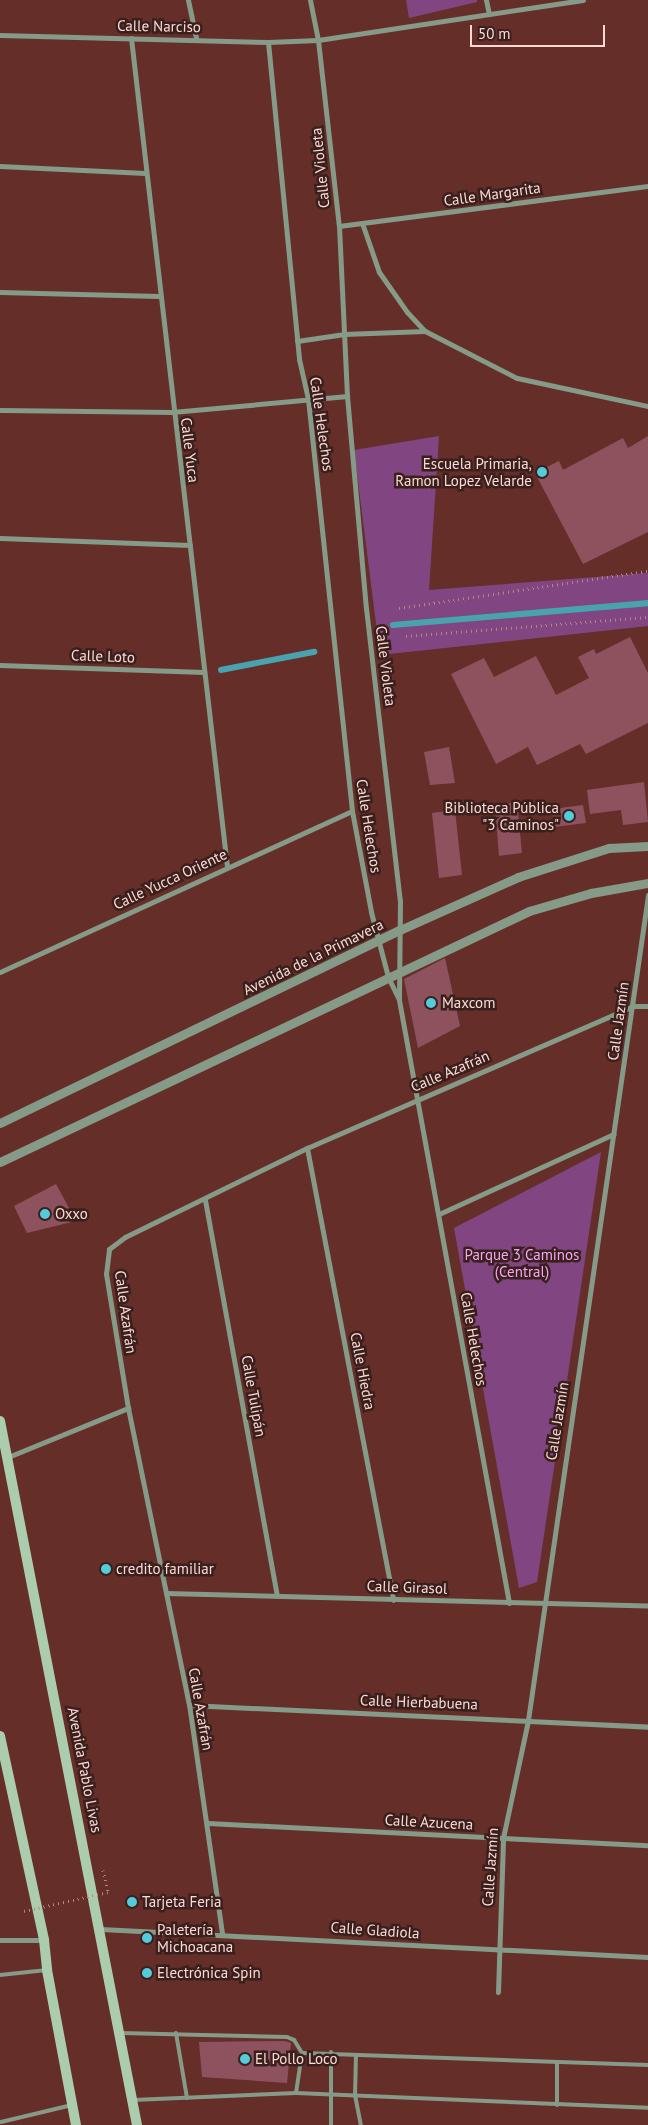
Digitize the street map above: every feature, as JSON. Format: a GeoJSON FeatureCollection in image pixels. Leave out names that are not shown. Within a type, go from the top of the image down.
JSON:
{"type":"FeatureCollection","features":[{"type":"Feature","properties":{"kind":"main road","name":"Avenida Pablo Livas"},"geometry":{"type":"LineString","coordinates":[[0,1421],[101,1929],[137,2125]]}},
{"type":"Feature","properties":{"kind":"main road"},"geometry":{"type":"LineString","coordinates":[[0,1739],[44,1940],[47,1970],[76,2125]]}},
{"type":"Feature","properties":{"kind":"street"},"geometry":{"type":"LineString","coordinates":[[188,0],[196,39]]}},
{"type":"Feature","properties":{"kind":"street","name":"Calle Violeta"},"geometry":{"type":"LineString","coordinates":[[310,0],[318,40],[340,226],[347,396],[366,608],[384,745],[402,928],[402,971],[399,1000]]}},
{"type":"Feature","properties":{"kind":"street"},"geometry":{"type":"LineString","coordinates":[[486,0],[489,14]]}},
{"type":"Feature","properties":{"kind":"street","name":"Calle Narciso"},"geometry":{"type":"LineString","coordinates":[[0,34],[268,42],[318,40],[582,0]]}},
{"type":"Feature","properties":{"kind":"street","name":"Calle Yuca"},"geometry":{"type":"LineString","coordinates":[[131,38],[172,412],[190,545],[227,866]]}},
{"type":"Feature","properties":{"kind":"street","name":"Calle Helechos"},"geometry":{"type":"LineString","coordinates":[[268,42],[297,341],[308,399],[352,811],[388,977],[399,1000],[415,1100],[439,1214],[509,1603]]}},
{"type":"Feature","properties":{"kind":"street"},"geometry":{"type":"LineString","coordinates":[[0,166],[145,172]]}},
{"type":"Feature","properties":{"kind":"street","name":"Calle Margarita"},"geometry":{"type":"LineString","coordinates":[[340,226],[648,186]]}},
{"type":"Feature","properties":{"kind":"street"},"geometry":{"type":"LineString","coordinates":[[362,223],[379,272],[407,312],[425,331],[517,378],[648,406]]}},
{"type":"Feature","properties":{"kind":"street"},"geometry":{"type":"LineString","coordinates":[[0,292],[159,296]]}},
{"type":"Feature","properties":{"kind":"street"},"geometry":{"type":"LineString","coordinates":[[297,341],[344,334],[425,331]]}},
{"type":"Feature","properties":{"kind":"street"},"geometry":{"type":"LineString","coordinates":[[0,410],[172,412],[347,396]]}},
{"type":"Feature","properties":{"kind":"street"},"geometry":{"type":"LineString","coordinates":[[0,538],[190,545]]}},
{"type":"Feature","properties":{"kind":"street","name":"Calle Loto"},"geometry":{"type":"LineString","coordinates":[[0,665],[204,672]]}},
{"type":"Feature","properties":{"kind":"street","name":"Calle Yucca Oriente"},"geometry":{"type":"LineString","coordinates":[[0,972],[227,866],[352,811]]}},
{"type":"Feature","properties":{"kind":"street","name":"Avenida de la Primavera"},"geometry":{"type":"LineString","coordinates":[[0,1123],[402,928],[548,865],[609,848],[648,846]]}},
{"type":"Feature","properties":{"kind":"street"},"geometry":{"type":"LineString","coordinates":[[0,1162],[529,911],[566,899],[648,883]]}},
{"type":"Feature","properties":{"kind":"street","name":"Calle Jazmín"},"geometry":{"type":"LineString","coordinates":[[498,1992],[503,1838],[528,1720],[542,1604],[634,1006],[648,895]]}},
{"type":"Feature","properties":{"kind":"street","name":"Calle Azafrán"},"geometry":{"type":"LineString","coordinates":[[222,1933],[208,1823],[189,1705],[128,1408],[106,1274],[109,1249],[125,1237],[206,1200],[307,1148],[634,1006],[648,1006]]}},
{"type":"Feature","properties":{"kind":"street"},"geometry":{"type":"LineString","coordinates":[[439,1214],[614,1134]]}},
{"type":"Feature","properties":{"kind":"street","name":"Calle Hiedra"},"geometry":{"type":"LineString","coordinates":[[307,1148],[393,1600]]}},
{"type":"Feature","properties":{"kind":"street","name":"Calle Tulipán"},"geometry":{"type":"LineString","coordinates":[[206,1200],[277,1596]]}},
{"type":"Feature","properties":{"kind":"street"},"geometry":{"type":"LineString","coordinates":[[8,1457],[128,1408]]}},
{"type":"Feature","properties":{"kind":"street","name":"Calle Girasol"},"geometry":{"type":"LineString","coordinates":[[166,1593],[648,1606]]}},
{"type":"Feature","properties":{"kind":"street","name":"Calle Hierbabuena"},"geometry":{"type":"LineString","coordinates":[[189,1705],[648,1727]]}},
{"type":"Feature","properties":{"kind":"street","name":"Calle Azucena"},"geometry":{"type":"LineString","coordinates":[[208,1823],[648,1845]]}},
{"type":"Feature","properties":{"kind":"street","name":"Calle Gladiola"},"geometry":{"type":"LineString","coordinates":[[101,1929],[222,1933],[498,1951],[648,1957]]}},
{"type":"Feature","properties":{"kind":"street"},"geometry":{"type":"LineString","coordinates":[[0,1940],[44,1940]]}},
{"type":"Feature","properties":{"kind":"lane"},"geometry":{"type":"LineString","coordinates":[[0,1975],[47,1970]]}},
{"type":"Feature","properties":{"kind":"lane"},"geometry":{"type":"LineString","coordinates":[[120,2032],[276,2035],[294,2040],[302,2053],[296,2093]]}},
{"type":"Feature","properties":{"kind":"lane"},"geometry":{"type":"LineString","coordinates":[[176,2033],[187,2098]]}},
{"type":"Feature","properties":{"kind":"lane"},"geometry":{"type":"LineString","coordinates":[[302,2053],[331,2052],[356,2055],[648,2065]]}},
{"type":"Feature","properties":{"kind":"lane"},"geometry":{"type":"LineString","coordinates":[[331,2052],[331,2125]]}},
{"type":"Feature","properties":{"kind":"lane"},"geometry":{"type":"LineString","coordinates":[[356,2055],[355,2095],[361,2125]]}},
{"type":"Feature","properties":{"kind":"lane"},"geometry":{"type":"LineString","coordinates":[[557,2062],[557,2105]]}},
{"type":"Feature","properties":{"kind":"lane"},"geometry":{"type":"LineString","coordinates":[[133,2100],[296,2093],[648,2108]]}},
{"type":"Feature","properties":{"kind":"lane"},"geometry":{"type":"LineString","coordinates":[[1,2122],[72,2104]]}},
{"type":"Feature","properties":{"kind":"path"},"geometry":{"type":"LineString","coordinates":[[399,608],[648,571]]}},
{"type":"Feature","properties":{"kind":"path"},"geometry":{"type":"LineString","coordinates":[[406,636],[648,617]]}},
{"type":"Feature","properties":{"kind":"path"},"geometry":{"type":"LineString","coordinates":[[24,1911],[108,1892],[103,1866]]}},
{"type":"Feature","properties":{"kind":"green space"},"geometry":{"type":"Polygon","coordinates":[[[406,0],[477,0],[477,2],[409,18],[406,0]]]}},
{"type":"Feature","properties":{"kind":"green space"},"geometry":{"type":"Polygon","coordinates":[[[439,436],[429,590],[648,573],[648,626],[380,655],[354,450],[439,436]]]}},
{"type":"Feature","properties":{"kind":"green space","name":"Parque 3 Caminos (Central)"},"geometry":{"type":"Polygon","coordinates":[[[601,1152],[537,1582],[519,1588],[454,1228],[601,1152]]]}},
{"type":"Feature","properties":{"kind":"building"},"geometry":{"type":"Polygon","coordinates":[[[648,436],[648,532],[583,564],[535,473],[559,461],[563,470],[623,438],[628,448],[648,436]]]}},
{"type":"Feature","properties":{"kind":"building"},"geometry":{"type":"Polygon","coordinates":[[[630,637],[648,673],[648,723],[586,754],[580,744],[537,765],[528,747],[496,764],[451,674],[484,658],[494,677],[536,656],[556,695],[589,678],[578,657],[594,649],[596,654],[630,637]]]}},
{"type":"Feature","properties":{"kind":"building"},"geometry":{"type":"Polygon","coordinates":[[[449,747],[455,783],[430,785],[424,752],[449,747]]]}},
{"type":"Feature","properties":{"kind":"building"},"geometry":{"type":"Polygon","coordinates":[[[644,782],[648,822],[623,825],[621,810],[590,814],[587,790],[644,782]]]}},
{"type":"Feature","properties":{"kind":"building"},"geometry":{"type":"Polygon","coordinates":[[[517,802],[522,853],[499,856],[495,805],[517,802]]]}},
{"type":"Feature","properties":{"kind":"building","name":"Biblioteca Pública \"3 Caminos\""},"geometry":{"type":"Polygon","coordinates":[[[583,805],[586,823],[554,827],[552,809],[583,805]]]}},
{"type":"Feature","properties":{"kind":"building"},"geometry":{"type":"Polygon","coordinates":[[[455,810],[462,875],[439,878],[432,813],[455,810]]]}},
{"type":"Feature","properties":{"kind":"building","name":"Maxcom"},"geometry":{"type":"Polygon","coordinates":[[[445,958],[460,1026],[418,1048],[404,979],[445,958]]]}},
{"type":"Feature","properties":{"kind":"building","name":"Oxxo"},"geometry":{"type":"Polygon","coordinates":[[[56,1184],[76,1221],[27,1233],[14,1206],[56,1184]]]}},
{"type":"Feature","properties":{"kind":"building","name":"El Pollo Loco"},"geometry":{"type":"Polygon","coordinates":[[[285,2041],[291,2043],[287,2083],[202,2077],[199,2042],[285,2041]]]}},
{"type":"Feature","properties":{"kind":"waterway"},"geometry":{"type":"LineString","coordinates":[[393,625],[648,603]]}},
{"type":"Feature","properties":{"kind":"waterway"},"geometry":{"type":"LineString","coordinates":[[221,670],[314,652]]}},
{"type":"Feature","properties":{"kind":"place","name":"Escuela Primaria, Ramon Lopez Velarde"},"geometry":{"type":"Point","coordinates":[542,472]}},
{"type":"Feature","properties":{"kind":"place","name":"Biblioteca Pública \"3 Caminos\""},"geometry":{"type":"Point","coordinates":[569,816]}},
{"type":"Feature","properties":{"kind":"place","name":"Maxcom"},"geometry":{"type":"Point","coordinates":[431,1003]}},
{"type":"Feature","properties":{"kind":"place","name":"Oxxo"},"geometry":{"type":"Point","coordinates":[45,1214]}},
{"type":"Feature","properties":{"kind":"place","name":"credito familiar"},"geometry":{"type":"Point","coordinates":[106,1569]}},
{"type":"Feature","properties":{"kind":"place","name":"Tarjeta Feria"},"geometry":{"type":"Point","coordinates":[132,1902]}},
{"type":"Feature","properties":{"kind":"place","name":"Paletería Michoacana"},"geometry":{"type":"Point","coordinates":[147,1938]}},
{"type":"Feature","properties":{"kind":"place","name":"Electrónica Spin"},"geometry":{"type":"Point","coordinates":[147,1973]}},
{"type":"Feature","properties":{"kind":"place","name":"El Pollo Loco"},"geometry":{"type":"Point","coordinates":[245,2059]}}]}
